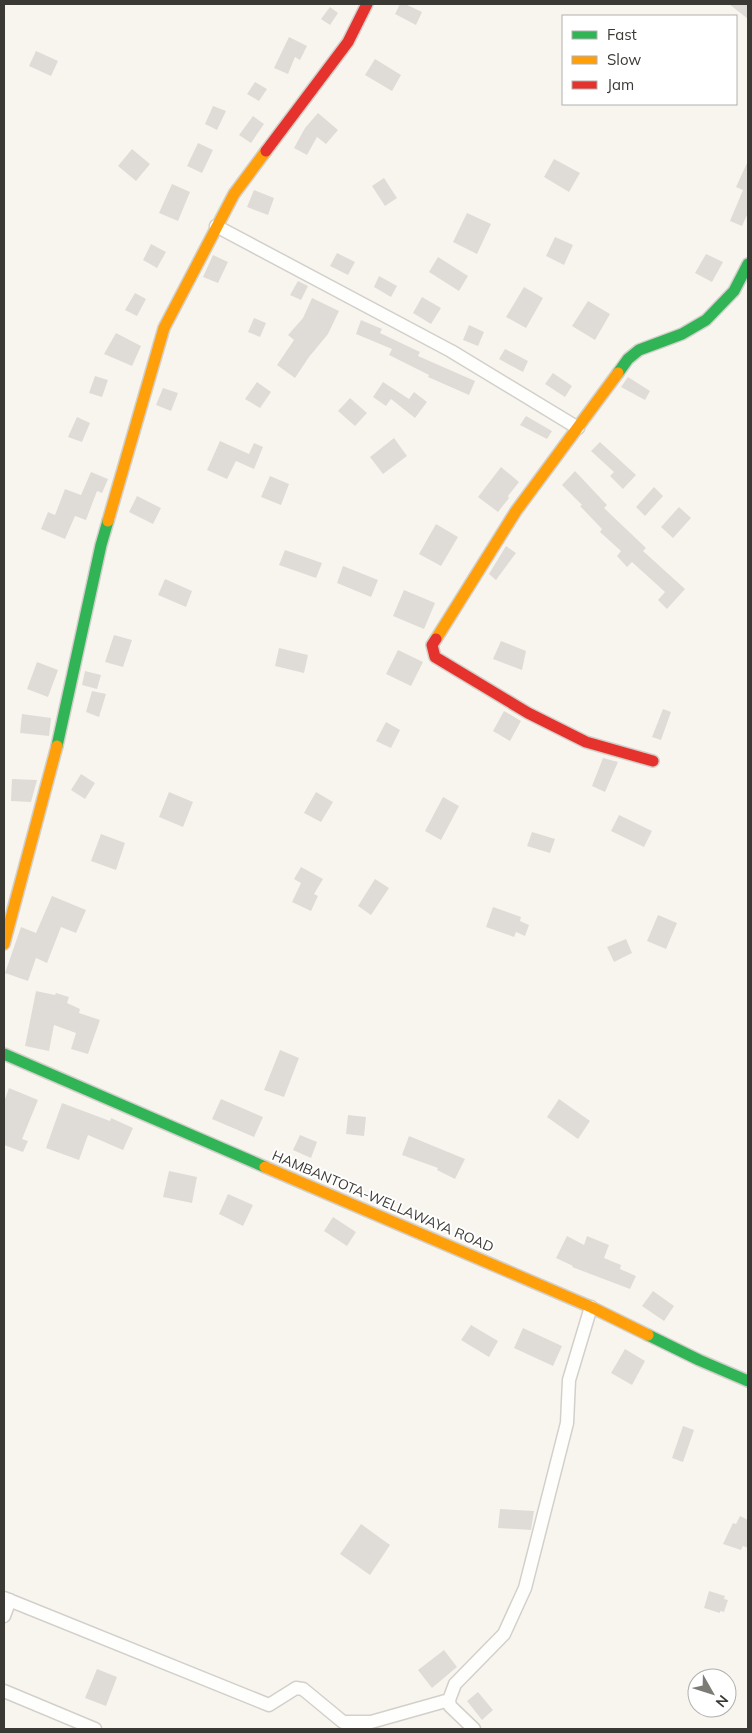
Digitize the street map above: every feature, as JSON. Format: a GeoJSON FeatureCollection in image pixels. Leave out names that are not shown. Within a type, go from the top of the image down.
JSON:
{"type":"FeatureCollection","features":[{"type":"Feature","properties":{"kind":"main road"},"geometry":{"type":"LineString","coordinates":[[4,944],[63,724],[101,545],[164,328],[234,194],[348,42],[367,4]]}},
{"type":"Feature","properties":{"kind":"main road"},"geometry":{"type":"LineString","coordinates":[[653,761],[586,742],[528,713],[435,657],[432,645],[516,512],[628,359],[639,350],[682,334],[706,320],[734,291],[748,264]]}},
{"type":"Feature","properties":{"kind":"main road","name":"HAMBANTOTA-WELLAWAYA ROAD"},"geometry":{"type":"LineString","coordinates":[[4,1054],[591,1307],[698,1360],[748,1382]]}},
{"type":"Feature","properties":{"kind":"street"},"geometry":{"type":"LineString","coordinates":[[216,226],[451,351],[578,428]]}},
{"type":"Feature","properties":{"kind":"street"},"geometry":{"type":"LineString","coordinates":[[474,1729],[450,1706],[449,1700],[456,1684],[504,1634],[525,1588],[567,1423],[569,1380],[591,1307]]}},
{"type":"Feature","properties":{"kind":"street"},"geometry":{"type":"LineString","coordinates":[[4,1616],[7,1599],[269,1704],[296,1688],[303,1689],[343,1722],[371,1722],[449,1700]]}},
{"type":"Feature","properties":{"kind":"street"},"geometry":{"type":"LineString","coordinates":[[4,1691],[95,1729]]}},
{"type":"Feature","properties":{"kind":"building"},"geometry":{"type":"Polygon","coordinates":[[[400,4],[405,4],[422,12],[416,25],[395,14],[400,4]]]}},
{"type":"Feature","properties":{"kind":"building"},"geometry":{"type":"Polygon","coordinates":[[[729,4],[748,4],[748,19],[729,4]]]}},
{"type":"Feature","properties":{"kind":"building"},"geometry":{"type":"Polygon","coordinates":[[[330,7],[338,13],[330,25],[321,19],[330,7]]]}},
{"type":"Feature","properties":{"kind":"building"},"geometry":{"type":"Polygon","coordinates":[[[289,37],[307,46],[300,60],[295,57],[288,74],[274,68],[289,37]]]}},
{"type":"Feature","properties":{"kind":"building"},"geometry":{"type":"Polygon","coordinates":[[[36,51],[58,61],[51,76],[29,66],[36,51]]]}},
{"type":"Feature","properties":{"kind":"building"},"geometry":{"type":"Polygon","coordinates":[[[375,59],[401,75],[392,91],[365,75],[375,59]]]}},
{"type":"Feature","properties":{"kind":"building"},"geometry":{"type":"Polygon","coordinates":[[[255,82],[267,89],[259,101],[247,94],[255,82]]]}},
{"type":"Feature","properties":{"kind":"building"},"geometry":{"type":"Polygon","coordinates":[[[213,106],[226,111],[217,130],[205,124],[213,106]]]}},
{"type":"Feature","properties":{"kind":"building"},"geometry":{"type":"Polygon","coordinates":[[[318,113],[338,130],[326,144],[317,137],[307,155],[294,148],[305,128],[318,113]]]}},
{"type":"Feature","properties":{"kind":"building"},"geometry":{"type":"Polygon","coordinates":[[[253,116],[264,124],[251,143],[239,135],[253,116]]]}},
{"type":"Feature","properties":{"kind":"building"},"geometry":{"type":"Polygon","coordinates":[[[198,143],[213,150],[202,173],[187,166],[198,143]]]}},
{"type":"Feature","properties":{"kind":"building"},"geometry":{"type":"Polygon","coordinates":[[[132,149],[150,164],[136,181],[118,166],[132,149]]]}},
{"type":"Feature","properties":{"kind":"building"},"geometry":{"type":"Polygon","coordinates":[[[554,159],[580,173],[569,192],[544,177],[554,159]]]}},
{"type":"Feature","properties":{"kind":"building"},"geometry":{"type":"Polygon","coordinates":[[[748,161],[748,213],[742,226],[730,221],[743,190],[736,187],[748,161]]]}},
{"type":"Feature","properties":{"kind":"building"},"geometry":{"type":"Polygon","coordinates":[[[384,178],[397,198],[385,206],[372,186],[384,178]]]}},
{"type":"Feature","properties":{"kind":"building"},"geometry":{"type":"Polygon","coordinates":[[[172,184],[190,192],[178,221],[159,213],[172,184]]]}},
{"type":"Feature","properties":{"kind":"building"},"geometry":{"type":"Polygon","coordinates":[[[254,190],[274,198],[268,215],[247,207],[254,190]]]}},
{"type":"Feature","properties":{"kind":"building"},"geometry":{"type":"Polygon","coordinates":[[[467,213],[491,224],[477,254],[453,242],[467,213]]]}},
{"type":"Feature","properties":{"kind":"building"},"geometry":{"type":"Polygon","coordinates":[[[555,237],[573,245],[564,265],[546,256],[555,237]]]}},
{"type":"Feature","properties":{"kind":"building"},"geometry":{"type":"Polygon","coordinates":[[[151,244],[166,252],[157,268],[143,260],[151,244]]]}},
{"type":"Feature","properties":{"kind":"building"},"geometry":{"type":"Polygon","coordinates":[[[337,253],[355,262],[348,275],[330,266],[337,253]]]}},
{"type":"Feature","properties":{"kind":"building"},"geometry":{"type":"Polygon","coordinates":[[[706,254],[723,262],[712,282],[695,273],[706,254]]]}},
{"type":"Feature","properties":{"kind":"building"},"geometry":{"type":"Polygon","coordinates":[[[213,255],[228,262],[218,283],[203,277],[213,255]]]}},
{"type":"Feature","properties":{"kind":"building"},"geometry":{"type":"Polygon","coordinates":[[[438,257],[468,276],[459,291],[429,272],[438,257]]]}},
{"type":"Feature","properties":{"kind":"building"},"geometry":{"type":"Polygon","coordinates":[[[379,276],[397,286],[391,297],[374,287],[379,276]]]}},
{"type":"Feature","properties":{"kind":"building"},"geometry":{"type":"Polygon","coordinates":[[[298,281],[308,286],[301,300],[290,295],[298,281]]]}},
{"type":"Feature","properties":{"kind":"building"},"geometry":{"type":"Polygon","coordinates":[[[524,287],[543,298],[526,328],[506,317],[524,287]]]}},
{"type":"Feature","properties":{"kind":"building"},"geometry":{"type":"Polygon","coordinates":[[[135,293],[146,299],[137,316],[125,310],[135,293]]]}},
{"type":"Feature","properties":{"kind":"building"},"geometry":{"type":"Polygon","coordinates":[[[422,297],[441,308],[431,324],[413,313],[422,297]]]}},
{"type":"Feature","properties":{"kind":"building"},"geometry":{"type":"Polygon","coordinates":[[[312,298],[339,311],[328,334],[295,378],[277,365],[294,340],[288,335],[303,318],[312,298]]]}},
{"type":"Feature","properties":{"kind":"building"},"geometry":{"type":"Polygon","coordinates":[[[588,301],[610,314],[595,340],[572,326],[588,301]]]}},
{"type":"Feature","properties":{"kind":"building"},"geometry":{"type":"Polygon","coordinates":[[[254,318],[266,323],[260,337],[248,332],[254,318]]]}},
{"type":"Feature","properties":{"kind":"building"},"geometry":{"type":"Polygon","coordinates":[[[361,320],[382,329],[380,333],[420,352],[418,356],[475,381],[469,395],[428,377],[429,375],[389,355],[392,349],[356,334],[361,320]]]}},
{"type":"Feature","properties":{"kind":"building"},"geometry":{"type":"Polygon","coordinates":[[[469,325],[484,332],[478,346],[463,340],[469,325]]]}},
{"type":"Feature","properties":{"kind":"building"},"geometry":{"type":"Polygon","coordinates":[[[116,333],[141,346],[132,366],[104,354],[116,333]]]}},
{"type":"Feature","properties":{"kind":"building"},"geometry":{"type":"Polygon","coordinates":[[[505,349],[528,361],[523,372],[499,359],[505,349]]]}},
{"type":"Feature","properties":{"kind":"building"},"geometry":{"type":"Polygon","coordinates":[[[553,373],[572,386],[565,397],[545,384],[553,373]]]}},
{"type":"Feature","properties":{"kind":"building"},"geometry":{"type":"Polygon","coordinates":[[[95,376],[108,380],[102,397],[89,393],[95,376]]]}},
{"type":"Feature","properties":{"kind":"building"},"geometry":{"type":"Polygon","coordinates":[[[628,377],[650,391],[645,400],[621,387],[628,377]]]}},
{"type":"Feature","properties":{"kind":"building"},"geometry":{"type":"Polygon","coordinates":[[[257,382],[271,392],[260,408],[245,399],[257,382]]]}},
{"type":"Feature","properties":{"kind":"building"},"geometry":{"type":"Polygon","coordinates":[[[383,382],[409,399],[414,392],[427,402],[415,418],[391,399],[386,406],[373,397],[383,382]]]}},
{"type":"Feature","properties":{"kind":"building"},"geometry":{"type":"Polygon","coordinates":[[[163,388],[178,393],[171,411],[156,405],[163,388]]]}},
{"type":"Feature","properties":{"kind":"building"},"geometry":{"type":"Polygon","coordinates":[[[350,398],[367,413],[355,426],[338,411],[350,398]]]}},
{"type":"Feature","properties":{"kind":"building"},"geometry":{"type":"Polygon","coordinates":[[[526,416],[552,431],[547,439],[520,425],[526,416]]]}},
{"type":"Feature","properties":{"kind":"building"},"geometry":{"type":"Polygon","coordinates":[[[77,417],[90,423],[82,442],[68,437],[77,417]]]}},
{"type":"Feature","properties":{"kind":"building"},"geometry":{"type":"Polygon","coordinates":[[[394,438],[407,456],[383,474],[370,457],[394,438]]]}},
{"type":"Feature","properties":{"kind":"building"},"geometry":{"type":"Polygon","coordinates":[[[220,441],[249,454],[254,443],[263,447],[254,469],[236,461],[227,479],[207,470],[220,441]]]}},
{"type":"Feature","properties":{"kind":"building"},"geometry":{"type":"Polygon","coordinates":[[[600,442],[636,475],[623,489],[610,476],[614,472],[591,451],[600,442]]]}},
{"type":"Feature","properties":{"kind":"building"},"geometry":{"type":"Polygon","coordinates":[[[501,467],[519,482],[498,512],[478,497],[501,467]]]}},
{"type":"Feature","properties":{"kind":"building"},"geometry":{"type":"Polygon","coordinates":[[[575,471],[607,505],[604,508],[646,548],[643,551],[685,589],[667,609],[658,600],[665,592],[632,562],[627,567],[617,556],[621,551],[600,532],[602,529],[562,485],[575,471]]]}},
{"type":"Feature","properties":{"kind":"building"},"geometry":{"type":"Polygon","coordinates":[[[91,472],[108,479],[102,493],[97,491],[86,520],[75,516],[65,539],[41,529],[48,512],[55,515],[65,489],[81,495],[91,472]]]}},
{"type":"Feature","properties":{"kind":"building"},"geometry":{"type":"Polygon","coordinates":[[[270,476],[289,484],[281,505],[261,497],[270,476]]]}},
{"type":"Feature","properties":{"kind":"building"},"geometry":{"type":"Polygon","coordinates":[[[654,487],[663,496],[645,516],[636,507],[654,487]]]}},
{"type":"Feature","properties":{"kind":"building"},"geometry":{"type":"Polygon","coordinates":[[[137,496],[161,508],[153,524],[129,512],[137,496]]]}},
{"type":"Feature","properties":{"kind":"building"},"geometry":{"type":"Polygon","coordinates":[[[679,507],[691,518],[673,538],[661,527],[679,507]]]}},
{"type":"Feature","properties":{"kind":"building"},"geometry":{"type":"Polygon","coordinates":[[[436,524],[458,537],[441,566],[419,554],[436,524]]]}},
{"type":"Feature","properties":{"kind":"building"},"geometry":{"type":"Polygon","coordinates":[[[506,546],[516,553],[496,580],[489,574],[506,546]]]}},
{"type":"Feature","properties":{"kind":"building"},"geometry":{"type":"Polygon","coordinates":[[[285,550],[322,563],[316,578],[279,565],[285,550]]]}},
{"type":"Feature","properties":{"kind":"building"},"geometry":{"type":"Polygon","coordinates":[[[343,566],[378,580],[371,597],[337,583],[343,566]]]}},
{"type":"Feature","properties":{"kind":"building"},"geometry":{"type":"Polygon","coordinates":[[[165,579],[192,591],[186,607],[158,595],[165,579]]]}},
{"type":"Feature","properties":{"kind":"building"},"geometry":{"type":"Polygon","coordinates":[[[404,590],[435,603],[424,629],[393,616],[404,590]]]}},
{"type":"Feature","properties":{"kind":"building"},"geometry":{"type":"Polygon","coordinates":[[[114,635],[132,640],[123,667],[105,662],[114,635]]]}},
{"type":"Feature","properties":{"kind":"building"},"geometry":{"type":"Polygon","coordinates":[[[501,641],[526,651],[522,670],[493,659],[501,641]]]}},
{"type":"Feature","properties":{"kind":"building"},"geometry":{"type":"Polygon","coordinates":[[[279,648],[308,655],[304,673],[275,666],[279,648]]]}},
{"type":"Feature","properties":{"kind":"building"},"geometry":{"type":"Polygon","coordinates":[[[398,650],[423,662],[411,686],[386,674],[398,650]]]}},
{"type":"Feature","properties":{"kind":"building"},"geometry":{"type":"Polygon","coordinates":[[[37,662],[58,670],[48,697],[27,689],[37,662]]]}},
{"type":"Feature","properties":{"kind":"building"},"geometry":{"type":"Polygon","coordinates":[[[85,671],[101,675],[97,689],[82,685],[85,671]]]}},
{"type":"Feature","properties":{"kind":"building"},"geometry":{"type":"Polygon","coordinates":[[[92,691],[106,694],[99,717],[86,712],[92,691]]]}},
{"type":"Feature","properties":{"kind":"building"},"geometry":{"type":"Polygon","coordinates":[[[663,709],[671,712],[661,740],[652,737],[663,709]]]}},
{"type":"Feature","properties":{"kind":"building"},"geometry":{"type":"Polygon","coordinates":[[[504,711],[521,721],[510,741],[493,731],[504,711]]]}},
{"type":"Feature","properties":{"kind":"building"},"geometry":{"type":"Polygon","coordinates":[[[22,714],[51,718],[49,736],[20,733],[22,714]]]}},
{"type":"Feature","properties":{"kind":"building"},"geometry":{"type":"Polygon","coordinates":[[[386,722],[400,730],[391,748],[376,741],[386,722]]]}},
{"type":"Feature","properties":{"kind":"building"},"geometry":{"type":"Polygon","coordinates":[[[603,758],[618,762],[605,792],[592,786],[603,758]]]}},
{"type":"Feature","properties":{"kind":"building"},"geometry":{"type":"Polygon","coordinates":[[[81,774],[95,783],[85,799],[71,790],[81,774]]]}},
{"type":"Feature","properties":{"kind":"building"},"geometry":{"type":"Polygon","coordinates":[[[12,779],[37,780],[31,802],[11,801],[12,779]]]}},
{"type":"Feature","properties":{"kind":"building"},"geometry":{"type":"Polygon","coordinates":[[[169,792],[193,802],[183,827],[159,817],[169,792]]]}},
{"type":"Feature","properties":{"kind":"building"},"geometry":{"type":"Polygon","coordinates":[[[316,792],[333,802],[321,822],[304,813],[316,792]]]}},
{"type":"Feature","properties":{"kind":"building"},"geometry":{"type":"Polygon","coordinates":[[[443,797],[459,806],[441,840],[425,831],[443,797]]]}},
{"type":"Feature","properties":{"kind":"building"},"geometry":{"type":"Polygon","coordinates":[[[619,815],[652,831],[644,847],[611,831],[619,815]]]}},
{"type":"Feature","properties":{"kind":"building"},"geometry":{"type":"Polygon","coordinates":[[[532,832],[555,839],[550,853],[527,846],[532,832]]]}},
{"type":"Feature","properties":{"kind":"building"},"geometry":{"type":"Polygon","coordinates":[[[101,834],[125,843],[116,870],[91,861],[101,834]]]}},
{"type":"Feature","properties":{"kind":"building"},"geometry":{"type":"Polygon","coordinates":[[[301,867],[323,879],[314,894],[318,896],[311,911],[292,902],[301,883],[294,879],[301,867]]]}},
{"type":"Feature","properties":{"kind":"building"},"geometry":{"type":"Polygon","coordinates":[[[375,879],[389,888],[371,915],[358,906],[375,879]]]}},
{"type":"Feature","properties":{"kind":"building"},"geometry":{"type":"Polygon","coordinates":[[[52,896],[86,910],[76,933],[61,927],[47,963],[36,958],[28,981],[5,973],[21,927],[36,933],[52,896]]]}},
{"type":"Feature","properties":{"kind":"building"},"geometry":{"type":"Polygon","coordinates":[[[493,907],[521,917],[520,921],[529,925],[525,936],[516,932],[514,937],[486,927],[493,907]]]}},
{"type":"Feature","properties":{"kind":"building"},"geometry":{"type":"Polygon","coordinates":[[[658,915],[677,923],[666,949],[647,941],[658,915]]]}},
{"type":"Feature","properties":{"kind":"building"},"geometry":{"type":"Polygon","coordinates":[[[626,939],[632,953],[614,962],[607,947],[626,939]]]}},
{"type":"Feature","properties":{"kind":"building"},"geometry":{"type":"Polygon","coordinates":[[[36,991],[55,995],[56,993],[69,997],[67,1003],[80,1009],[79,1013],[100,1020],[88,1054],[71,1049],[76,1033],[54,1025],[49,1051],[25,1046],[36,991]]]}},
{"type":"Feature","properties":{"kind":"building"},"geometry":{"type":"Polygon","coordinates":[[[280,1050],[299,1058],[284,1097],[264,1090],[280,1050]]]}},
{"type":"Feature","properties":{"kind":"building"},"geometry":{"type":"Polygon","coordinates":[[[9,1088],[38,1100],[22,1139],[28,1141],[23,1152],[4,1145],[4,1102],[9,1088]]]}},
{"type":"Feature","properties":{"kind":"building"},"geometry":{"type":"Polygon","coordinates":[[[221,1099],[263,1117],[254,1137],[212,1119],[221,1099]]]}},
{"type":"Feature","properties":{"kind":"building"},"geometry":{"type":"Polygon","coordinates":[[[559,1099],[590,1121],[578,1139],[547,1117],[559,1099]]]}},
{"type":"Feature","properties":{"kind":"building"},"geometry":{"type":"Polygon","coordinates":[[[62,1103],[110,1121],[111,1118],[133,1128],[123,1150],[88,1135],[79,1160],[46,1148],[62,1103]]]}},
{"type":"Feature","properties":{"kind":"building"},"geometry":{"type":"Polygon","coordinates":[[[348,1115],[366,1117],[364,1136],[346,1134],[348,1115]]]}},
{"type":"Feature","properties":{"kind":"building"},"geometry":{"type":"Polygon","coordinates":[[[300,1135],[317,1142],[311,1158],[293,1150],[300,1135]]]}},
{"type":"Feature","properties":{"kind":"building"},"geometry":{"type":"Polygon","coordinates":[[[409,1136],[465,1159],[455,1179],[437,1170],[438,1168],[402,1155],[409,1136]]]}},
{"type":"Feature","properties":{"kind":"building"},"geometry":{"type":"Polygon","coordinates":[[[169,1171],[197,1177],[192,1203],[163,1197],[169,1171]]]}},
{"type":"Feature","properties":{"kind":"building"},"geometry":{"type":"Polygon","coordinates":[[[228,1194],[253,1205],[243,1226],[219,1214],[228,1194]]]}},
{"type":"Feature","properties":{"kind":"building"},"geometry":{"type":"Polygon","coordinates":[[[333,1217],[356,1232],[347,1246],[324,1231],[333,1217]]]}},
{"type":"Feature","properties":{"kind":"building"},"geometry":{"type":"Polygon","coordinates":[[[567,1236],[584,1245],[587,1236],[609,1245],[604,1258],[621,1265],[620,1269],[636,1276],[630,1289],[572,1267],[556,1258],[567,1236]]]}},
{"type":"Feature","properties":{"kind":"building"},"geometry":{"type":"Polygon","coordinates":[[[653,1291],[674,1306],[664,1321],[642,1306],[653,1291]]]}},
{"type":"Feature","properties":{"kind":"building"},"geometry":{"type":"Polygon","coordinates":[[[471,1325],[498,1341],[489,1357],[461,1340],[471,1325]]]}},
{"type":"Feature","properties":{"kind":"building"},"geometry":{"type":"Polygon","coordinates":[[[523,1328],[562,1346],[553,1366],[514,1348],[523,1328]]]}},
{"type":"Feature","properties":{"kind":"building"},"geometry":{"type":"Polygon","coordinates":[[[625,1349],[645,1361],[632,1385],[611,1373],[625,1349]]]}},
{"type":"Feature","properties":{"kind":"building"},"geometry":{"type":"Polygon","coordinates":[[[683,1426],[694,1430],[683,1462],[672,1458],[683,1426]]]}},
{"type":"Feature","properties":{"kind":"building"},"geometry":{"type":"Polygon","coordinates":[[[500,1509],[534,1511],[531,1530],[498,1528],[500,1509]]]}},
{"type":"Feature","properties":{"kind":"building"},"geometry":{"type":"Polygon","coordinates":[[[740,1516],[748,1520],[748,1548],[743,1546],[741,1550],[723,1544],[733,1523],[736,1524],[740,1516]]]}},
{"type":"Feature","properties":{"kind":"building"},"geometry":{"type":"Polygon","coordinates":[[[361,1524],[390,1545],[370,1575],[340,1554],[361,1524]]]}},
{"type":"Feature","properties":{"kind":"building"},"geometry":{"type":"Polygon","coordinates":[[[709,1591],[725,1596],[724,1599],[728,1600],[724,1612],[720,1611],[720,1613],[704,1608],[709,1591]]]}},
{"type":"Feature","properties":{"kind":"building"},"geometry":{"type":"Polygon","coordinates":[[[444,1650],[457,1667],[432,1688],[418,1670],[444,1650]]]}},
{"type":"Feature","properties":{"kind":"building"},"geometry":{"type":"Polygon","coordinates":[[[97,1669],[117,1677],[106,1706],[85,1698],[97,1669]]]}},
{"type":"Feature","properties":{"kind":"building"},"geometry":{"type":"Polygon","coordinates":[[[478,1692],[493,1710],[482,1720],[467,1701],[478,1692]]]}},
{"type":"Feature","properties":{"kind":"traffic: fast"},"geometry":{"type":"LineString","coordinates":[[618,373],[628,359],[639,350],[682,334],[706,320],[734,291],[748,264]]}},
{"type":"Feature","properties":{"kind":"traffic: fast"},"geometry":{"type":"LineString","coordinates":[[57,746],[101,545],[108,521]]}},
{"type":"Feature","properties":{"kind":"traffic: fast"},"geometry":{"type":"LineString","coordinates":[[4,1054],[265,1167]]}},
{"type":"Feature","properties":{"kind":"traffic: fast"},"geometry":{"type":"LineString","coordinates":[[648,1335],[748,1381]]}},
{"type":"Feature","properties":{"kind":"traffic: slow"},"geometry":{"type":"LineString","coordinates":[[108,521],[164,328],[234,194],[266,151]]}},
{"type":"Feature","properties":{"kind":"traffic: slow"},"geometry":{"type":"LineString","coordinates":[[436,639],[516,511],[618,373]]}},
{"type":"Feature","properties":{"kind":"traffic: slow"},"geometry":{"type":"LineString","coordinates":[[4,944],[57,746]]}},
{"type":"Feature","properties":{"kind":"traffic: slow"},"geometry":{"type":"LineString","coordinates":[[265,1167],[591,1307],[648,1335]]}},
{"type":"Feature","properties":{"kind":"traffic: jam"},"geometry":{"type":"LineString","coordinates":[[266,151],[348,42],[367,4]]}},
{"type":"Feature","properties":{"kind":"traffic: jam"},"geometry":{"type":"LineString","coordinates":[[436,639],[432,645],[435,657],[528,713],[586,742],[653,761]]}}]}
